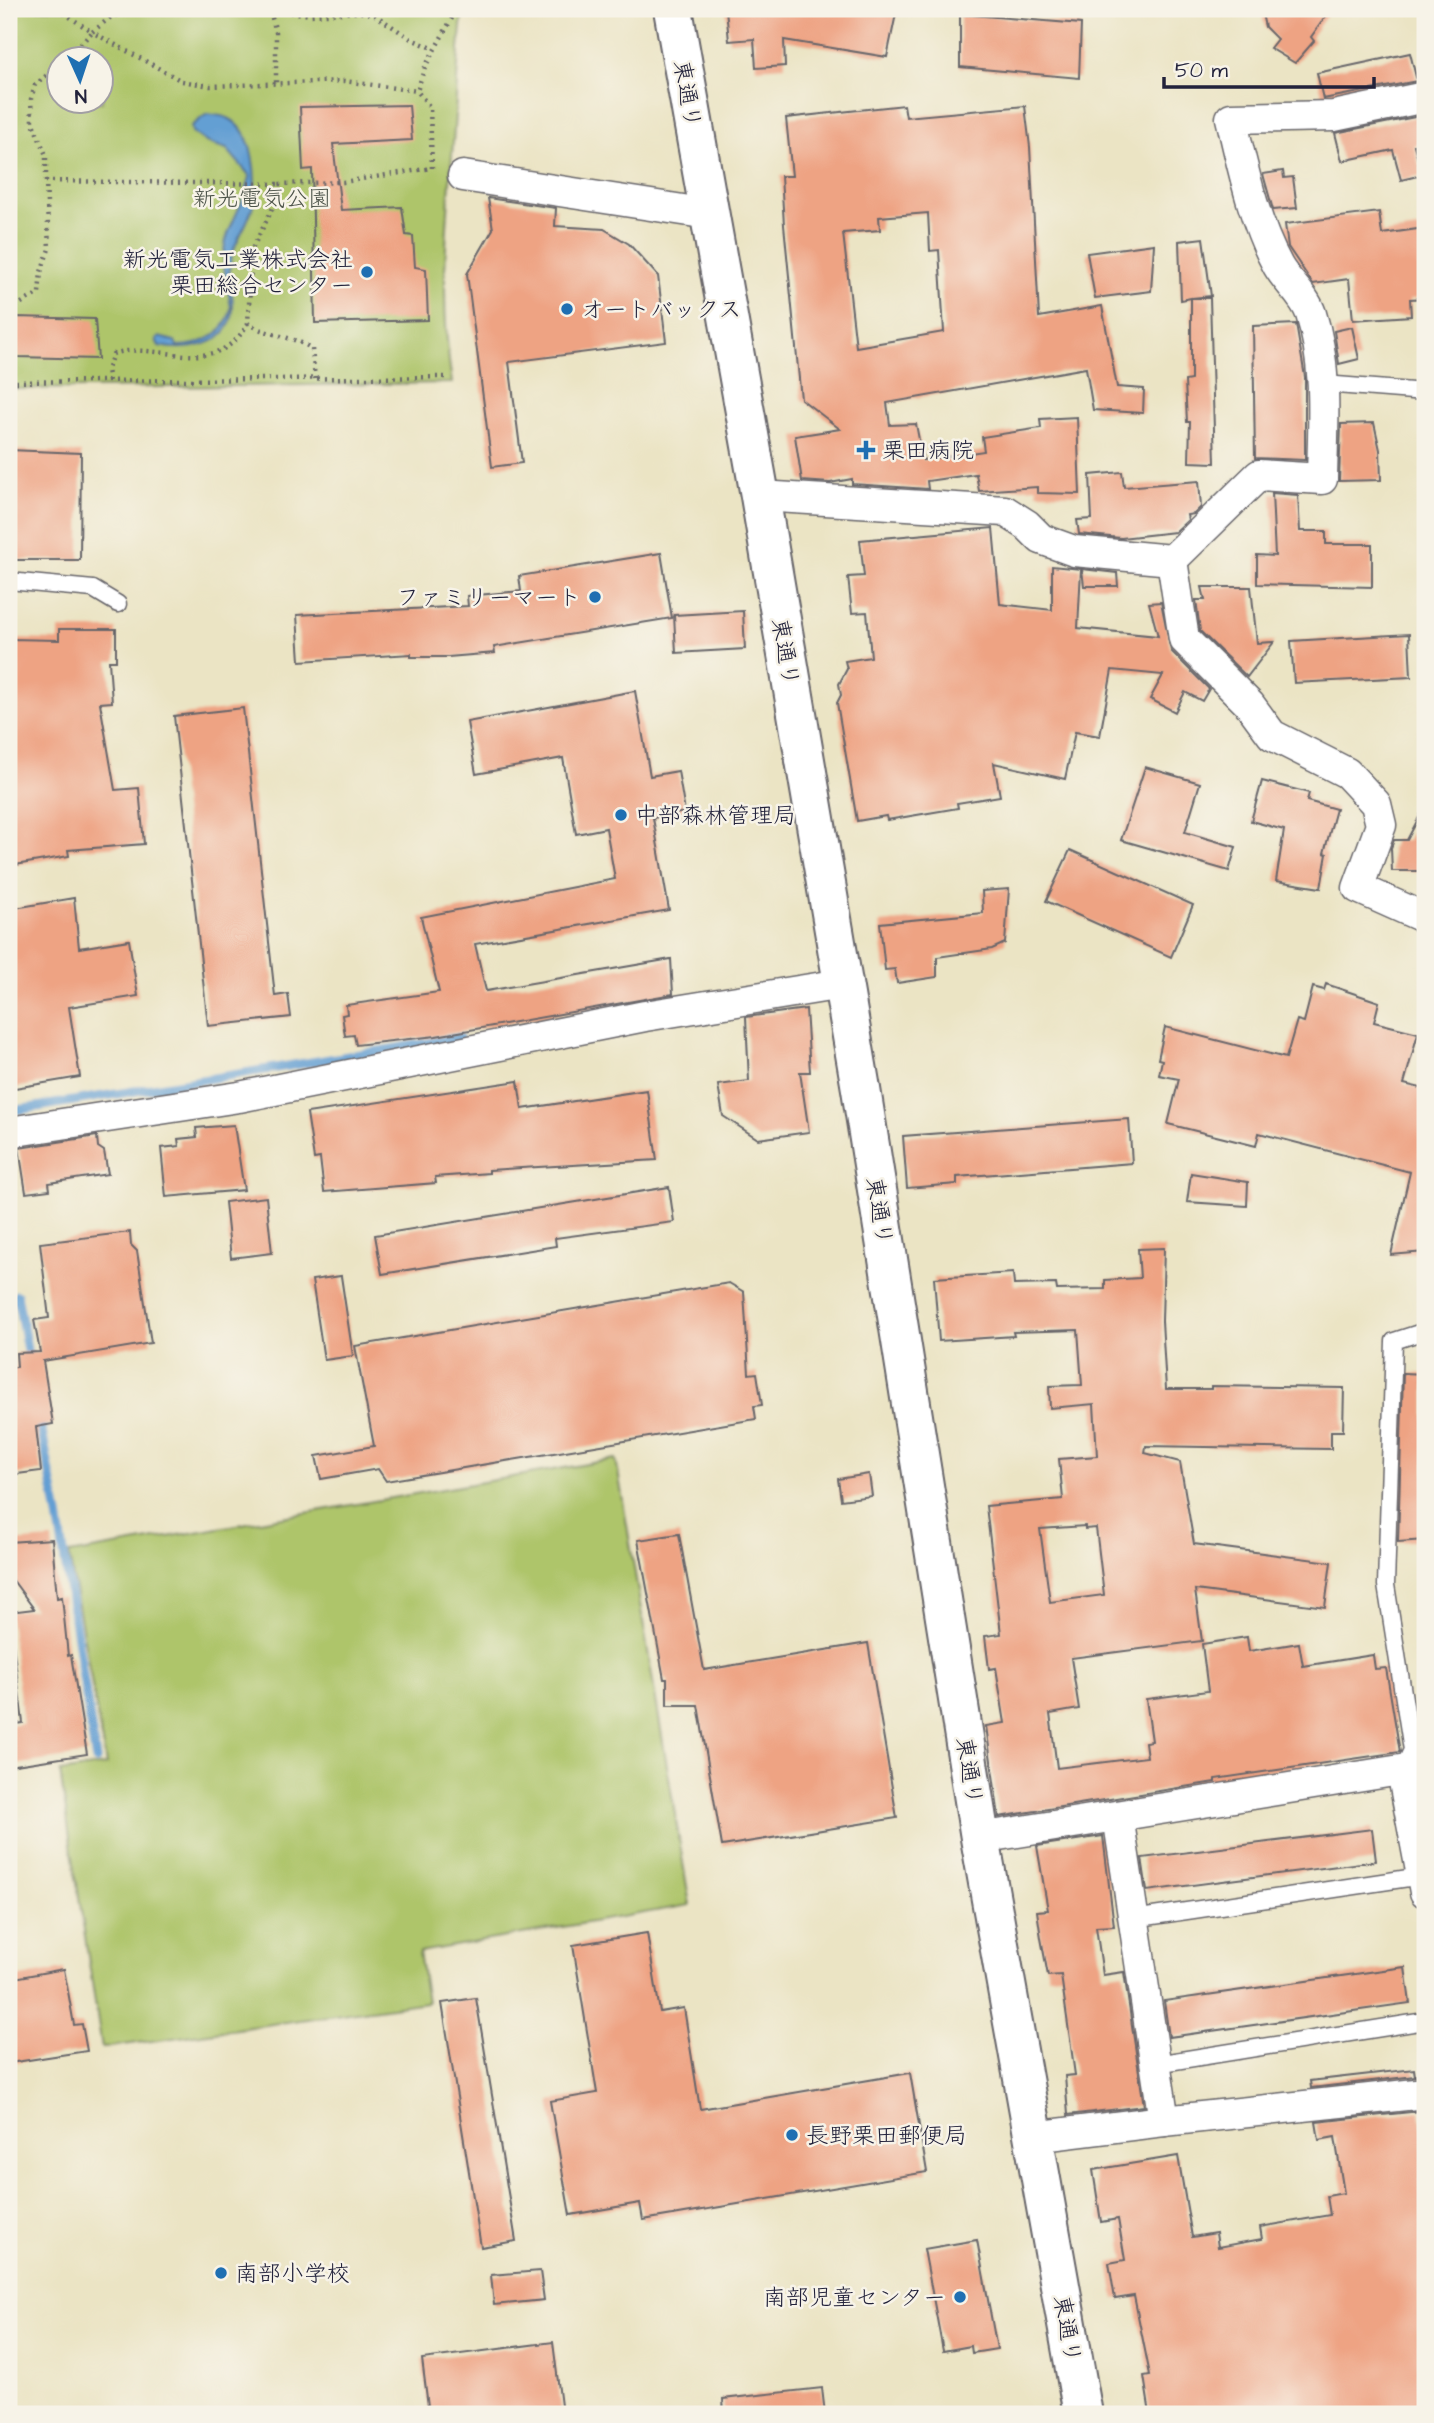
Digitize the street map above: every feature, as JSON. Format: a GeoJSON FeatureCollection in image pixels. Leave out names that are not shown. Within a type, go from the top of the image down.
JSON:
{"type":"FeatureCollection","features":[{"type":"Feature","properties":{"kind":"street","name":"東通り"},"geometry":{"type":"LineString","coordinates":[[673,9],[760,496],[842,984],[980,1838],[1083,2414]]}},
{"type":"Feature","properties":{"kind":"street"},"geometry":{"type":"LineString","coordinates":[[760,496],[1004,511],[1027,525],[1041,539],[1074,551],[1172,560],[1259,475],[1322,479],[1324,384],[1319,342],[1310,310],[1278,267],[1250,200],[1231,118],[1334,116],[1425,97]]}},
{"type":"Feature","properties":{"kind":"street"},"geometry":{"type":"LineString","coordinates":[[463,176],[709,214]]}},
{"type":"Feature","properties":{"kind":"street"},"geometry":{"type":"LineString","coordinates":[[1172,560],[1184,639],[1250,705],[1272,735],[1347,773],[1376,804],[1381,825],[1358,888],[1425,918]]}},
{"type":"Feature","properties":{"kind":"street"},"geometry":{"type":"LineString","coordinates":[[9,1132],[239,1097],[645,1016],[842,984]]}},
{"type":"Feature","properties":{"kind":"street"},"geometry":{"type":"LineString","coordinates":[[980,1838],[1413,1769],[1424,1884]]}},
{"type":"Feature","properties":{"kind":"street"},"geometry":{"type":"LineString","coordinates":[[1118,1816],[1164,2121]]}},
{"type":"Feature","properties":{"kind":"street"},"geometry":{"type":"LineString","coordinates":[[1034,2137],[1425,2093]]}},
{"type":"Feature","properties":{"kind":"lane"},"geometry":{"type":"LineString","coordinates":[[1324,384],[1425,392]]}},
{"type":"Feature","properties":{"kind":"lane"},"geometry":{"type":"LineString","coordinates":[[9,580],[93,589],[118,604]]}},
{"type":"Feature","properties":{"kind":"lane"},"geometry":{"type":"LineString","coordinates":[[1413,1769],[1386,1585],[1394,1341],[1425,1331]]}},
{"type":"Feature","properties":{"kind":"lane"},"geometry":{"type":"LineString","coordinates":[[1133,1919],[1424,1884]]}},
{"type":"Feature","properties":{"kind":"lane"},"geometry":{"type":"LineString","coordinates":[[1156,2064],[1425,2021]]}},
{"type":"Feature","properties":{"kind":"path"},"geometry":{"type":"LineString","coordinates":[[58,9],[92,32],[182,81],[210,86],[344,81],[417,91],[430,107],[432,168]]}},
{"type":"Feature","properties":{"kind":"path"},"geometry":{"type":"LineString","coordinates":[[79,46],[111,18],[137,9]]}},
{"type":"Feature","properties":{"kind":"path"},"geometry":{"type":"LineString","coordinates":[[263,9],[311,15],[360,12],[375,15],[411,39],[435,49]]}},
{"type":"Feature","properties":{"kind":"path"},"geometry":{"type":"LineString","coordinates":[[417,91],[435,49],[457,9]]}},
{"type":"Feature","properties":{"kind":"path"},"geometry":{"type":"LineString","coordinates":[[270,10],[276,32],[276,83]]}},
{"type":"Feature","properties":{"kind":"path"},"geometry":{"type":"LineString","coordinates":[[9,310],[39,293],[41,272],[49,249],[46,155],[32,121],[31,99],[34,85],[46,75]]}},
{"type":"Feature","properties":{"kind":"path"},"geometry":{"type":"LineString","coordinates":[[46,181],[235,184],[343,182],[432,168],[463,176]]}},
{"type":"Feature","properties":{"kind":"path"},"geometry":{"type":"LineString","coordinates":[[108,381],[107,369],[113,354],[126,350],[166,356],[204,354],[239,338],[248,323],[252,249],[276,202],[279,184]]}},
{"type":"Feature","properties":{"kind":"path"},"geometry":{"type":"LineString","coordinates":[[248,323],[260,331],[288,337],[312,349],[315,379]]}},
{"type":"Feature","properties":{"kind":"path"},"geometry":{"type":"LineString","coordinates":[[9,382],[446,377]]}},
{"type":"Feature","properties":{"kind":"green space","name":"新光電気公園"},"geometry":{"type":"Polygon","coordinates":[[[9,9],[463,9],[445,262],[446,323],[452,383],[9,389],[9,9]]]}},
{"type":"Feature","properties":{"kind":"green space"},"geometry":{"type":"Polygon","coordinates":[[[616,1459],[690,1905],[419,1952],[427,2002],[102,2048],[60,1772],[106,1765],[69,1554],[616,1459]]]}},
{"type":"Feature","properties":{"kind":"water"},"geometry":{"type":"Polygon","coordinates":[[[207,114],[226,117],[237,124],[249,145],[254,170],[253,205],[230,262],[233,307],[231,320],[226,330],[207,343],[183,348],[159,346],[156,340],[159,337],[175,341],[177,346],[195,344],[212,337],[224,325],[231,308],[224,263],[225,245],[250,176],[227,149],[206,142],[192,132],[191,126],[207,114]]]}},
{"type":"Feature","properties":{"kind":"building"},"geometry":{"type":"Polygon","coordinates":[[[726,9],[897,9],[887,57],[784,40],[785,66],[756,68],[754,39],[729,41],[726,9]]]}},
{"type":"Feature","properties":{"kind":"building"},"geometry":{"type":"Polygon","coordinates":[[[1261,9],[1331,9],[1311,37],[1314,41],[1295,63],[1270,48],[1277,39],[1265,27],[1261,9]]]}},
{"type":"Feature","properties":{"kind":"building"},"geometry":{"type":"Polygon","coordinates":[[[960,14],[1081,24],[1079,78],[960,67],[960,14]]]}},
{"type":"Feature","properties":{"kind":"building"},"geometry":{"type":"Polygon","coordinates":[[[1410,53],[1417,81],[1323,99],[1317,73],[1410,53]]]}},
{"type":"Feature","properties":{"kind":"building"},"geometry":{"type":"Polygon","coordinates":[[[409,105],[412,140],[333,144],[341,210],[402,207],[406,235],[413,236],[415,267],[426,269],[428,320],[315,323],[312,169],[303,170],[300,107],[409,105]]]}},
{"type":"Feature","properties":{"kind":"building"},"geometry":{"type":"Polygon","coordinates":[[[904,105],[906,117],[1025,106],[1030,147],[1039,317],[1102,306],[1117,387],[1144,389],[1143,413],[1093,410],[1086,368],[887,403],[890,425],[916,424],[923,460],[984,451],[982,437],[1041,428],[1040,419],[1077,417],[1080,494],[1037,493],[1037,487],[979,491],[976,474],[927,481],[928,489],[852,484],[852,479],[830,483],[802,481],[795,436],[840,429],[801,399],[781,176],[792,176],[786,118],[904,105]],[[928,213],[879,217],[880,230],[843,233],[856,347],[944,332],[939,250],[930,251],[928,213]]]}},
{"type":"Feature","properties":{"kind":"building"},"geometry":{"type":"Polygon","coordinates":[[[1425,115],[1425,142],[1414,145],[1422,175],[1401,180],[1393,150],[1342,161],[1335,133],[1425,115]]]}},
{"type":"Feature","properties":{"kind":"building"},"geometry":{"type":"Polygon","coordinates":[[[1283,171],[1284,178],[1293,177],[1297,208],[1273,210],[1263,174],[1283,171]]]}},
{"type":"Feature","properties":{"kind":"building","name":"オートバックス"},"geometry":{"type":"Polygon","coordinates":[[[488,198],[556,208],[555,226],[604,229],[629,244],[658,276],[666,342],[509,362],[522,463],[492,467],[467,274],[493,229],[488,198]]]}},
{"type":"Feature","properties":{"kind":"building"},"geometry":{"type":"Polygon","coordinates":[[[1379,212],[1382,234],[1425,228],[1425,298],[1410,299],[1411,316],[1353,320],[1349,279],[1313,284],[1288,247],[1285,224],[1379,212]]]}},
{"type":"Feature","properties":{"kind":"building"},"geometry":{"type":"Polygon","coordinates":[[[1203,238],[1211,296],[1192,298],[1210,298],[1215,463],[1189,462],[1190,422],[1187,422],[1185,381],[1191,380],[1191,298],[1181,300],[1179,241],[1203,238]]]}},
{"type":"Feature","properties":{"kind":"building"},"geometry":{"type":"Polygon","coordinates":[[[1154,244],[1151,291],[1095,298],[1087,253],[1154,244]]]}},
{"type":"Feature","properties":{"kind":"building"},"geometry":{"type":"Polygon","coordinates":[[[16,317],[95,319],[98,359],[17,357],[16,317]]]}},
{"type":"Feature","properties":{"kind":"building"},"geometry":{"type":"Polygon","coordinates":[[[1296,324],[1305,377],[1305,460],[1255,458],[1253,326],[1296,324]]]}},
{"type":"Feature","properties":{"kind":"building"},"geometry":{"type":"Polygon","coordinates":[[[1352,327],[1359,359],[1339,364],[1334,331],[1352,327]]]}},
{"type":"Feature","properties":{"kind":"building"},"geometry":{"type":"Polygon","coordinates":[[[1374,423],[1380,450],[1381,480],[1339,481],[1341,424],[1374,423]]]}},
{"type":"Feature","properties":{"kind":"building"},"geometry":{"type":"Polygon","coordinates":[[[9,450],[81,453],[80,560],[10,560],[9,450]]]}},
{"type":"Feature","properties":{"kind":"building"},"geometry":{"type":"Polygon","coordinates":[[[1122,472],[1124,487],[1199,481],[1201,507],[1194,514],[1187,515],[1188,520],[1175,532],[1121,538],[1079,534],[1077,520],[1092,519],[1090,475],[1122,472]]]}},
{"type":"Feature","properties":{"kind":"building"},"geometry":{"type":"Polygon","coordinates":[[[1272,493],[1298,495],[1300,531],[1326,531],[1326,544],[1372,544],[1372,587],[1257,584],[1257,555],[1275,556],[1272,493]]]}},
{"type":"Feature","properties":{"kind":"building"},"geometry":{"type":"Polygon","coordinates":[[[993,528],[1000,604],[1052,610],[1052,566],[1081,569],[1078,628],[1158,636],[1149,603],[1161,602],[1171,651],[1209,689],[1202,701],[1185,692],[1175,712],[1150,699],[1163,675],[1112,670],[1100,736],[1075,732],[1065,779],[994,763],[1000,796],[957,803],[958,808],[887,820],[886,816],[857,821],[837,703],[841,695],[839,684],[847,669],[845,661],[871,657],[867,612],[852,613],[848,577],[864,576],[860,540],[993,528]]]}},
{"type":"Feature","properties":{"kind":"building"},"geometry":{"type":"Polygon","coordinates":[[[661,553],[672,618],[494,647],[495,653],[448,657],[411,657],[411,654],[300,661],[297,615],[468,606],[467,596],[521,591],[519,576],[661,553]]]}},
{"type":"Feature","properties":{"kind":"building"},"geometry":{"type":"Polygon","coordinates":[[[1082,569],[1117,573],[1118,586],[1084,586],[1082,569]]]}},
{"type":"Feature","properties":{"kind":"building"},"geometry":{"type":"Polygon","coordinates":[[[1202,587],[1251,587],[1257,643],[1274,642],[1247,677],[1200,631],[1196,600],[1205,600],[1202,587]]]}},
{"type":"Feature","properties":{"kind":"building"},"geometry":{"type":"Polygon","coordinates":[[[743,611],[745,649],[676,653],[674,615],[743,611]]]}},
{"type":"Feature","properties":{"kind":"building"},"geometry":{"type":"Polygon","coordinates":[[[59,629],[116,629],[116,661],[109,661],[112,702],[100,703],[115,790],[139,788],[144,844],[68,850],[69,856],[9,866],[9,639],[59,640],[59,629]]]}},
{"type":"Feature","properties":{"kind":"building"},"geometry":{"type":"Polygon","coordinates":[[[1409,634],[1411,677],[1294,683],[1291,641],[1409,634]]]}},
{"type":"Feature","properties":{"kind":"building"},"geometry":{"type":"Polygon","coordinates":[[[635,691],[650,776],[678,771],[685,812],[653,818],[669,910],[475,944],[486,991],[671,959],[673,994],[436,1036],[356,1045],[354,1035],[345,1036],[342,1015],[347,1014],[346,1005],[439,992],[421,917],[615,879],[606,828],[576,834],[563,758],[476,774],[467,722],[635,691]]]}},
{"type":"Feature","properties":{"kind":"building"},"geometry":{"type":"Polygon","coordinates":[[[243,708],[275,996],[288,994],[291,1017],[208,1026],[174,716],[243,708]]]}},
{"type":"Feature","properties":{"kind":"building"},"geometry":{"type":"Polygon","coordinates":[[[1145,767],[1200,783],[1185,832],[1236,847],[1229,871],[1121,840],[1145,767]]]}},
{"type":"Feature","properties":{"kind":"building"},"geometry":{"type":"Polygon","coordinates":[[[1262,781],[1309,793],[1307,801],[1336,809],[1324,853],[1327,854],[1321,888],[1276,881],[1284,830],[1251,821],[1262,781]]]}},
{"type":"Feature","properties":{"kind":"building"},"geometry":{"type":"Polygon","coordinates":[[[1425,806],[1425,871],[1392,871],[1391,848],[1394,840],[1407,840],[1425,806]]]}},
{"type":"Feature","properties":{"kind":"building"},"geometry":{"type":"Polygon","coordinates":[[[1070,850],[1193,905],[1171,957],[1046,901],[1070,850]]]}},
{"type":"Feature","properties":{"kind":"building"},"geometry":{"type":"Polygon","coordinates":[[[1009,889],[1005,943],[992,949],[937,957],[937,977],[897,983],[895,969],[885,970],[880,923],[983,913],[982,891],[1009,889]]]}},
{"type":"Feature","properties":{"kind":"building"},"geometry":{"type":"Polygon","coordinates":[[[74,898],[79,948],[129,940],[138,996],[69,1007],[80,1077],[9,1089],[9,909],[74,898]]]}},
{"type":"Feature","properties":{"kind":"building"},"geometry":{"type":"Polygon","coordinates":[[[1326,984],[1379,1002],[1374,1022],[1418,1033],[1404,1084],[1425,1089],[1425,1252],[1391,1255],[1410,1172],[1259,1133],[1256,1146],[1168,1124],[1179,1079],[1159,1075],[1162,1060],[1158,1059],[1165,1027],[1286,1058],[1297,1020],[1304,1022],[1313,987],[1324,990],[1326,984]]]}},
{"type":"Feature","properties":{"kind":"building"},"geometry":{"type":"Polygon","coordinates":[[[806,1009],[810,1072],[800,1072],[809,1132],[758,1139],[723,1116],[718,1085],[749,1081],[746,1017],[806,1009]]]}},
{"type":"Feature","properties":{"kind":"building"},"geometry":{"type":"Polygon","coordinates":[[[518,1081],[522,1109],[647,1090],[657,1160],[489,1170],[489,1173],[435,1177],[436,1183],[324,1192],[320,1158],[314,1159],[307,1113],[518,1081]]]}},
{"type":"Feature","properties":{"kind":"building"},"geometry":{"type":"Polygon","coordinates":[[[1129,1119],[1132,1163],[957,1177],[957,1184],[907,1188],[903,1136],[1129,1119]]]}},
{"type":"Feature","properties":{"kind":"building"},"geometry":{"type":"Polygon","coordinates":[[[234,1125],[244,1190],[166,1197],[161,1148],[179,1146],[178,1139],[197,1137],[196,1128],[234,1125]]]}},
{"type":"Feature","properties":{"kind":"building"},"geometry":{"type":"Polygon","coordinates":[[[97,1136],[98,1147],[104,1151],[108,1174],[49,1183],[50,1190],[26,1193],[19,1148],[97,1136]]]}},
{"type":"Feature","properties":{"kind":"building"},"geometry":{"type":"Polygon","coordinates":[[[1191,1173],[1248,1182],[1247,1206],[1187,1202],[1191,1173]]]}},
{"type":"Feature","properties":{"kind":"building"},"geometry":{"type":"Polygon","coordinates":[[[669,1187],[674,1222],[555,1238],[556,1246],[382,1274],[375,1235],[669,1187]]]}},
{"type":"Feature","properties":{"kind":"building"},"geometry":{"type":"Polygon","coordinates":[[[266,1197],[272,1253],[231,1258],[225,1202],[266,1197]]]}},
{"type":"Feature","properties":{"kind":"building"},"geometry":{"type":"Polygon","coordinates":[[[130,1232],[131,1245],[137,1251],[151,1343],[43,1361],[53,1424],[36,1427],[41,1471],[9,1475],[9,1368],[17,1367],[16,1353],[40,1352],[34,1320],[49,1318],[40,1243],[130,1232]]]}},
{"type":"Feature","properties":{"kind":"building"},"geometry":{"type":"Polygon","coordinates":[[[1164,1248],[1162,1321],[1166,1389],[1211,1389],[1211,1386],[1344,1388],[1343,1431],[1331,1431],[1331,1449],[1146,1446],[1145,1453],[1180,1462],[1194,1544],[1331,1562],[1325,1607],[1195,1590],[1202,1641],[1071,1658],[1079,1709],[1050,1714],[1057,1768],[1147,1757],[1145,1742],[1152,1741],[1146,1699],[1208,1691],[1202,1644],[1247,1637],[1249,1651],[1299,1643],[1303,1666],[1373,1655],[1375,1669],[1386,1668],[1400,1752],[1215,1779],[1215,1782],[999,1817],[986,1726],[1005,1723],[996,1668],[989,1669],[985,1636],[1001,1634],[986,1506],[1063,1499],[1059,1459],[1097,1456],[1094,1404],[1050,1408],[1049,1386],[1082,1385],[1078,1330],[1013,1332],[1014,1336],[939,1341],[934,1278],[1013,1273],[1014,1285],[1056,1284],[1057,1290],[1105,1289],[1105,1280],[1140,1278],[1138,1249],[1164,1248]],[[1085,1526],[1040,1529],[1050,1602],[1104,1595],[1096,1528],[1085,1529],[1085,1526]]]}},
{"type":"Feature","properties":{"kind":"building"},"geometry":{"type":"Polygon","coordinates":[[[341,1276],[353,1356],[324,1360],[312,1280],[341,1276]]]}},
{"type":"Feature","properties":{"kind":"building"},"geometry":{"type":"Polygon","coordinates":[[[729,1283],[744,1292],[749,1374],[757,1373],[762,1405],[754,1406],[756,1419],[386,1481],[378,1469],[321,1479],[316,1456],[374,1446],[355,1346],[729,1283]]]}},
{"type":"Feature","properties":{"kind":"building"},"geometry":{"type":"Polygon","coordinates":[[[1403,1373],[1425,1374],[1425,1540],[1398,1542],[1403,1373]]]}},
{"type":"Feature","properties":{"kind":"building"},"geometry":{"type":"Polygon","coordinates":[[[869,1474],[872,1496],[841,1500],[838,1479],[869,1474]]]}},
{"type":"Feature","properties":{"kind":"building"},"geometry":{"type":"Polygon","coordinates":[[[679,1534],[704,1670],[868,1643],[897,1818],[722,1846],[698,1705],[667,1705],[667,1679],[664,1679],[638,1540],[679,1534]]]}},
{"type":"Feature","properties":{"kind":"building"},"geometry":{"type":"Polygon","coordinates":[[[52,1539],[57,1598],[62,1597],[68,1656],[71,1655],[87,1754],[9,1766],[9,1725],[23,1723],[9,1612],[34,1609],[9,1575],[9,1542],[52,1539]]]}},
{"type":"Feature","properties":{"kind":"building"},"geometry":{"type":"Polygon","coordinates":[[[1372,1829],[1376,1861],[1147,1891],[1142,1858],[1372,1829]]]}},
{"type":"Feature","properties":{"kind":"building"},"geometry":{"type":"Polygon","coordinates":[[[1103,1836],[1114,1926],[1096,1927],[1103,1975],[1124,1972],[1144,2106],[1068,2115],[1065,2076],[1075,2075],[1061,1975],[1048,1976],[1041,1938],[1037,1911],[1048,1910],[1037,1846],[1103,1836]]]}},
{"type":"Feature","properties":{"kind":"building"},"geometry":{"type":"Polygon","coordinates":[[[647,1933],[660,2012],[684,2008],[700,2109],[910,2073],[927,2172],[643,2220],[640,2203],[570,2215],[550,2101],[597,2093],[573,1945],[647,1933]]]}},
{"type":"Feature","properties":{"kind":"building"},"geometry":{"type":"Polygon","coordinates":[[[1405,1967],[1410,2003],[1169,2037],[1164,2001],[1405,1967]]]}},
{"type":"Feature","properties":{"kind":"building"},"geometry":{"type":"Polygon","coordinates":[[[64,1969],[74,2025],[82,2024],[87,2051],[9,2063],[9,1979],[64,1969]]]}},
{"type":"Feature","properties":{"kind":"building"},"geometry":{"type":"Polygon","coordinates":[[[476,1998],[516,2241],[481,2247],[442,2003],[476,1998]]]}},
{"type":"Feature","properties":{"kind":"building"},"geometry":{"type":"Polygon","coordinates":[[[1414,2069],[1415,2076],[1311,2088],[1310,2081],[1414,2069]]]}},
{"type":"Feature","properties":{"kind":"building"},"geometry":{"type":"Polygon","coordinates":[[[1420,2111],[1425,2146],[1425,2414],[1150,2414],[1144,2376],[1150,2375],[1134,2296],[1115,2299],[1109,2263],[1125,2260],[1118,2219],[1101,2222],[1093,2170],[1178,2156],[1192,2237],[1216,2233],[1218,2247],[1262,2239],[1260,2227],[1330,2215],[1327,2196],[1344,2193],[1335,2137],[1319,2140],[1316,2122],[1420,2111]]]}},
{"type":"Feature","properties":{"kind":"building","name":"南部児童センター"},"geometry":{"type":"Polygon","coordinates":[[[977,2240],[997,2349],[972,2353],[971,2346],[943,2351],[924,2249],[977,2240]]]}},
{"type":"Feature","properties":{"kind":"building"},"geometry":{"type":"Polygon","coordinates":[[[540,2271],[544,2300],[494,2305],[491,2275],[540,2271]]]}},
{"type":"Feature","properties":{"kind":"building"},"geometry":{"type":"Polygon","coordinates":[[[553,2342],[562,2414],[429,2414],[422,2359],[553,2342]]]}},
{"type":"Feature","properties":{"kind":"building"},"geometry":{"type":"Polygon","coordinates":[[[822,2388],[825,2414],[724,2414],[723,2399],[822,2388]]]}},
{"type":"Feature","properties":{"kind":"waterway"},"geometry":{"type":"LineString","coordinates":[[18,1110],[459,1038]]}},
{"type":"Feature","properties":{"kind":"waterway"},"geometry":{"type":"LineString","coordinates":[[17,1295],[29,1361]]}},
{"type":"Feature","properties":{"kind":"waterway"},"geometry":{"type":"LineString","coordinates":[[39,1416],[58,1515],[96,1760]]}},
{"type":"Feature","properties":{"kind":"place","name":"新光電気工業株式会社 栗田総合センター"},"geometry":{"type":"Point","coordinates":[367,272]}},
{"type":"Feature","properties":{"kind":"place","name":"オートバックス"},"geometry":{"type":"Point","coordinates":[567,309]}},
{"type":"Feature","properties":{"kind":"place","name":"栗田病院"},"geometry":{"type":"Point","coordinates":[866,450]}},
{"type":"Feature","properties":{"kind":"place","name":"ファミリーマート"},"geometry":{"type":"Point","coordinates":[595,597]}},
{"type":"Feature","properties":{"kind":"place","name":"中部森林管理局"},"geometry":{"type":"Point","coordinates":[621,815]}},
{"type":"Feature","properties":{"kind":"place","name":"長野栗田郵便局"},"geometry":{"type":"Point","coordinates":[792,2135]}},
{"type":"Feature","properties":{"kind":"place","name":"南部小学校"},"geometry":{"type":"Point","coordinates":[221,2273]}},
{"type":"Feature","properties":{"kind":"place","name":"南部児童センター"},"geometry":{"type":"Point","coordinates":[960,2297]}}]}
